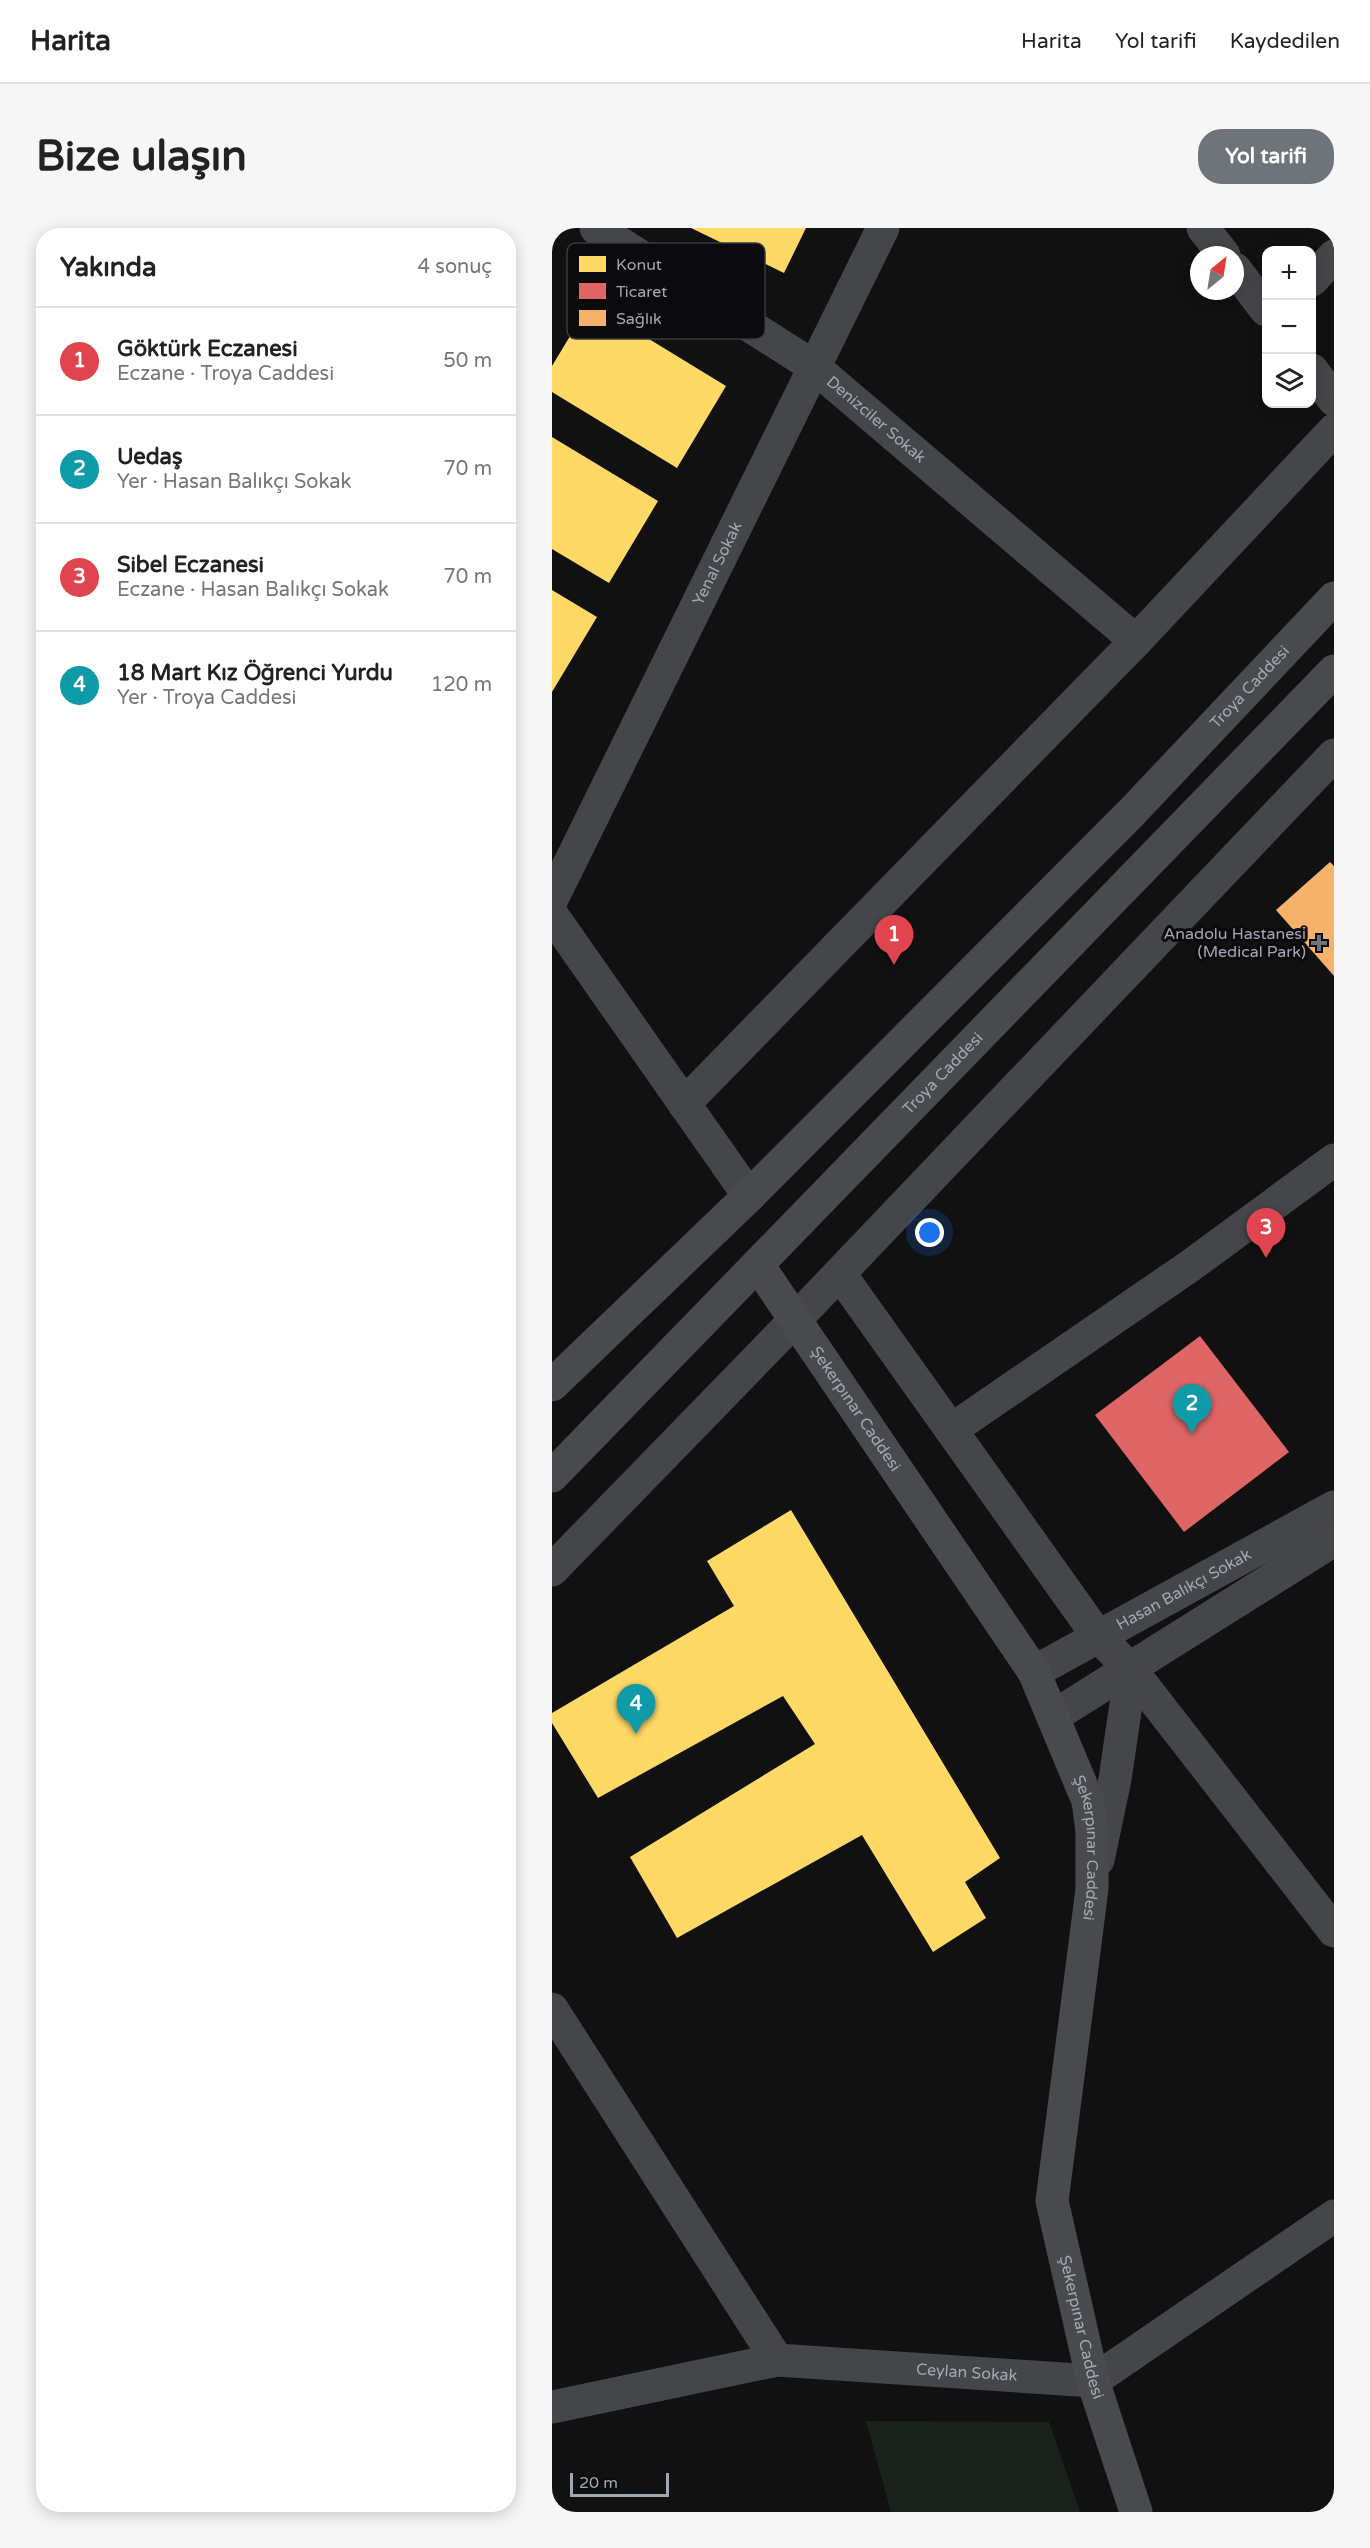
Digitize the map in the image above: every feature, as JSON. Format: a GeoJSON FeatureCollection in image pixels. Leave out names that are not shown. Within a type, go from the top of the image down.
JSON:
{"type":"FeatureCollection","features":[{"type":"Feature","properties":{"kind":"main road","name":"Troya Caddesi"},"geometry":{"type":"LineString","coordinates":[[552,1385],[749,1196],[1132,812],[1334,598]]}},
{"type":"Feature","properties":{"kind":"main road","name":"Troya Caddesi"},"geometry":{"type":"LineString","coordinates":[[552,1476],[1334,671]]}},
{"type":"Feature","properties":{"kind":"main road","name":"Şekerpınar Caddesi"},"geometry":{"type":"LineString","coordinates":[[758,1265],[1034,1672],[1088,1801],[1092,1832],[1092,1889],[1052,2201],[1093,2381],[1136,2512]]}},
{"type":"Feature","properties":{"kind":"street","name":"Denizciler Sokak"},"geometry":{"type":"LineString","coordinates":[[596,228],[620,243]]}},
{"type":"Feature","properties":{"kind":"street","name":"Yenal Sokak"},"geometry":{"type":"LineString","coordinates":[[552,899],[883,228]]}},
{"type":"Feature","properties":{"kind":"street"},"geometry":{"type":"LineString","coordinates":[[1203,228],[1217,246]]}},
{"type":"Feature","properties":{"kind":"street"},"geometry":{"type":"LineString","coordinates":[[1316,275],[1334,256]]}},
{"type":"Feature","properties":{"kind":"street"},"geometry":{"type":"LineString","coordinates":[[1244,281],[1262,305]]}},
{"type":"Feature","properties":{"kind":"street","name":"Denizciler Sokak"},"geometry":{"type":"LineString","coordinates":[[765,335],[813,366],[1136,641]]}},
{"type":"Feature","properties":{"kind":"street"},"geometry":{"type":"LineString","coordinates":[[1316,377],[1334,400]]}},
{"type":"Feature","properties":{"kind":"street"},"geometry":{"type":"LineString","coordinates":[[684,1104],[1136,641],[1334,430]]}},
{"type":"Feature","properties":{"kind":"street"},"geometry":{"type":"LineString","coordinates":[[552,1570],[840,1274],[1334,755]]}},
{"type":"Feature","properties":{"kind":"street"},"geometry":{"type":"LineString","coordinates":[[552,915],[749,1196]]}},
{"type":"Feature","properties":{"kind":"street"},"geometry":{"type":"LineString","coordinates":[[951,1430],[1190,1266],[1334,1160]]}},
{"type":"Feature","properties":{"kind":"street"},"geometry":{"type":"LineString","coordinates":[[840,1274],[1097,1635],[1131,1670],[1334,1931]]}},
{"type":"Feature","properties":{"kind":"street","name":"Hasan Balıkçı Sokak"},"geometry":{"type":"LineString","coordinates":[[1034,1672],[1097,1635],[1334,1508]]}},
{"type":"Feature","properties":{"kind":"street"},"geometry":{"type":"LineString","coordinates":[[1054,1716],[1131,1670],[1334,1540]]}},
{"type":"Feature","properties":{"kind":"street"},"geometry":{"type":"LineString","coordinates":[[1092,1889],[1115,1779],[1131,1670]]}},
{"type":"Feature","properties":{"kind":"street"},"geometry":{"type":"LineString","coordinates":[[552,2009],[777,2360]]}},
{"type":"Feature","properties":{"kind":"street"},"geometry":{"type":"LineString","coordinates":[[1093,2381],[1334,2216]]}},
{"type":"Feature","properties":{"kind":"street","name":"Ceylan Sokak"},"geometry":{"type":"LineString","coordinates":[[552,2407],[777,2360],[1093,2381]]}},
{"type":"Feature","properties":{"kind":"shaded area"},"geometry":{"type":"Polygon","coordinates":[[[866,2421],[1049,2422],[1080,2512],[891,2512],[866,2421]]]}},
{"type":"Feature","properties":{"kind":"building: Konut"},"geometry":{"type":"Polygon","coordinates":[[[691,228],[806,228],[784,273],[765,264],[765,243],[722,243],[691,228]]]}},
{"type":"Feature","properties":{"kind":"building: Konut"},"geometry":{"type":"Polygon","coordinates":[[[568,339],[649,339],[726,386],[677,468],[552,392],[552,366],[568,339]]]}},
{"type":"Feature","properties":{"kind":"building: Konut"},"geometry":{"type":"Polygon","coordinates":[[[552,437],[658,501],[609,583],[552,549],[552,437]]]}},
{"type":"Feature","properties":{"kind":"building: Konut"},"geometry":{"type":"Polygon","coordinates":[[[552,590],[597,617],[552,692],[552,590]]]}},
{"type":"Feature","properties":{"kind":"building: Konut"},"geometry":{"type":"Polygon","coordinates":[[[791,1510],[1000,1858],[965,1882],[986,1918],[933,1952],[862,1835],[677,1938],[630,1857],[815,1744],[783,1696],[598,1798],[552,1723],[552,1713],[734,1606],[707,1561],[791,1510]]]}},
{"type":"Feature","properties":{"kind":"building: Ticaret"},"geometry":{"type":"Polygon","coordinates":[[[1200,1336],[1289,1452],[1184,1532],[1095,1415],[1200,1336]]]}},
{"type":"Feature","properties":{"kind":"building: Sağlık","name":"Anadolu Hastanesi (Medical Park)"},"geometry":{"type":"Polygon","coordinates":[[[1330,862],[1334,866],[1334,976],[1276,910],[1330,862]]]}},
{"type":"Feature","properties":{"kind":"place","name":"Anadolu Hastanesi (Medical Park)"},"geometry":{"type":"Point","coordinates":[1319,943]}},
{"type":"Feature","properties":{"kind":"place","name":"Göktürk Eczanesi"},"geometry":{"type":"Point","coordinates":[894,965]}},
{"type":"Feature","properties":{"kind":"place","name":"Sibel Eczanesi"},"geometry":{"type":"Point","coordinates":[1266,1258]}},
{"type":"Feature","properties":{"kind":"place","name":"Uedaş"},"geometry":{"type":"Point","coordinates":[1192,1434]}},
{"type":"Feature","properties":{"kind":"place","name":"18 Mart Kız Öğrenci Yurdu"},"geometry":{"type":"Point","coordinates":[636,1734]}}]}
